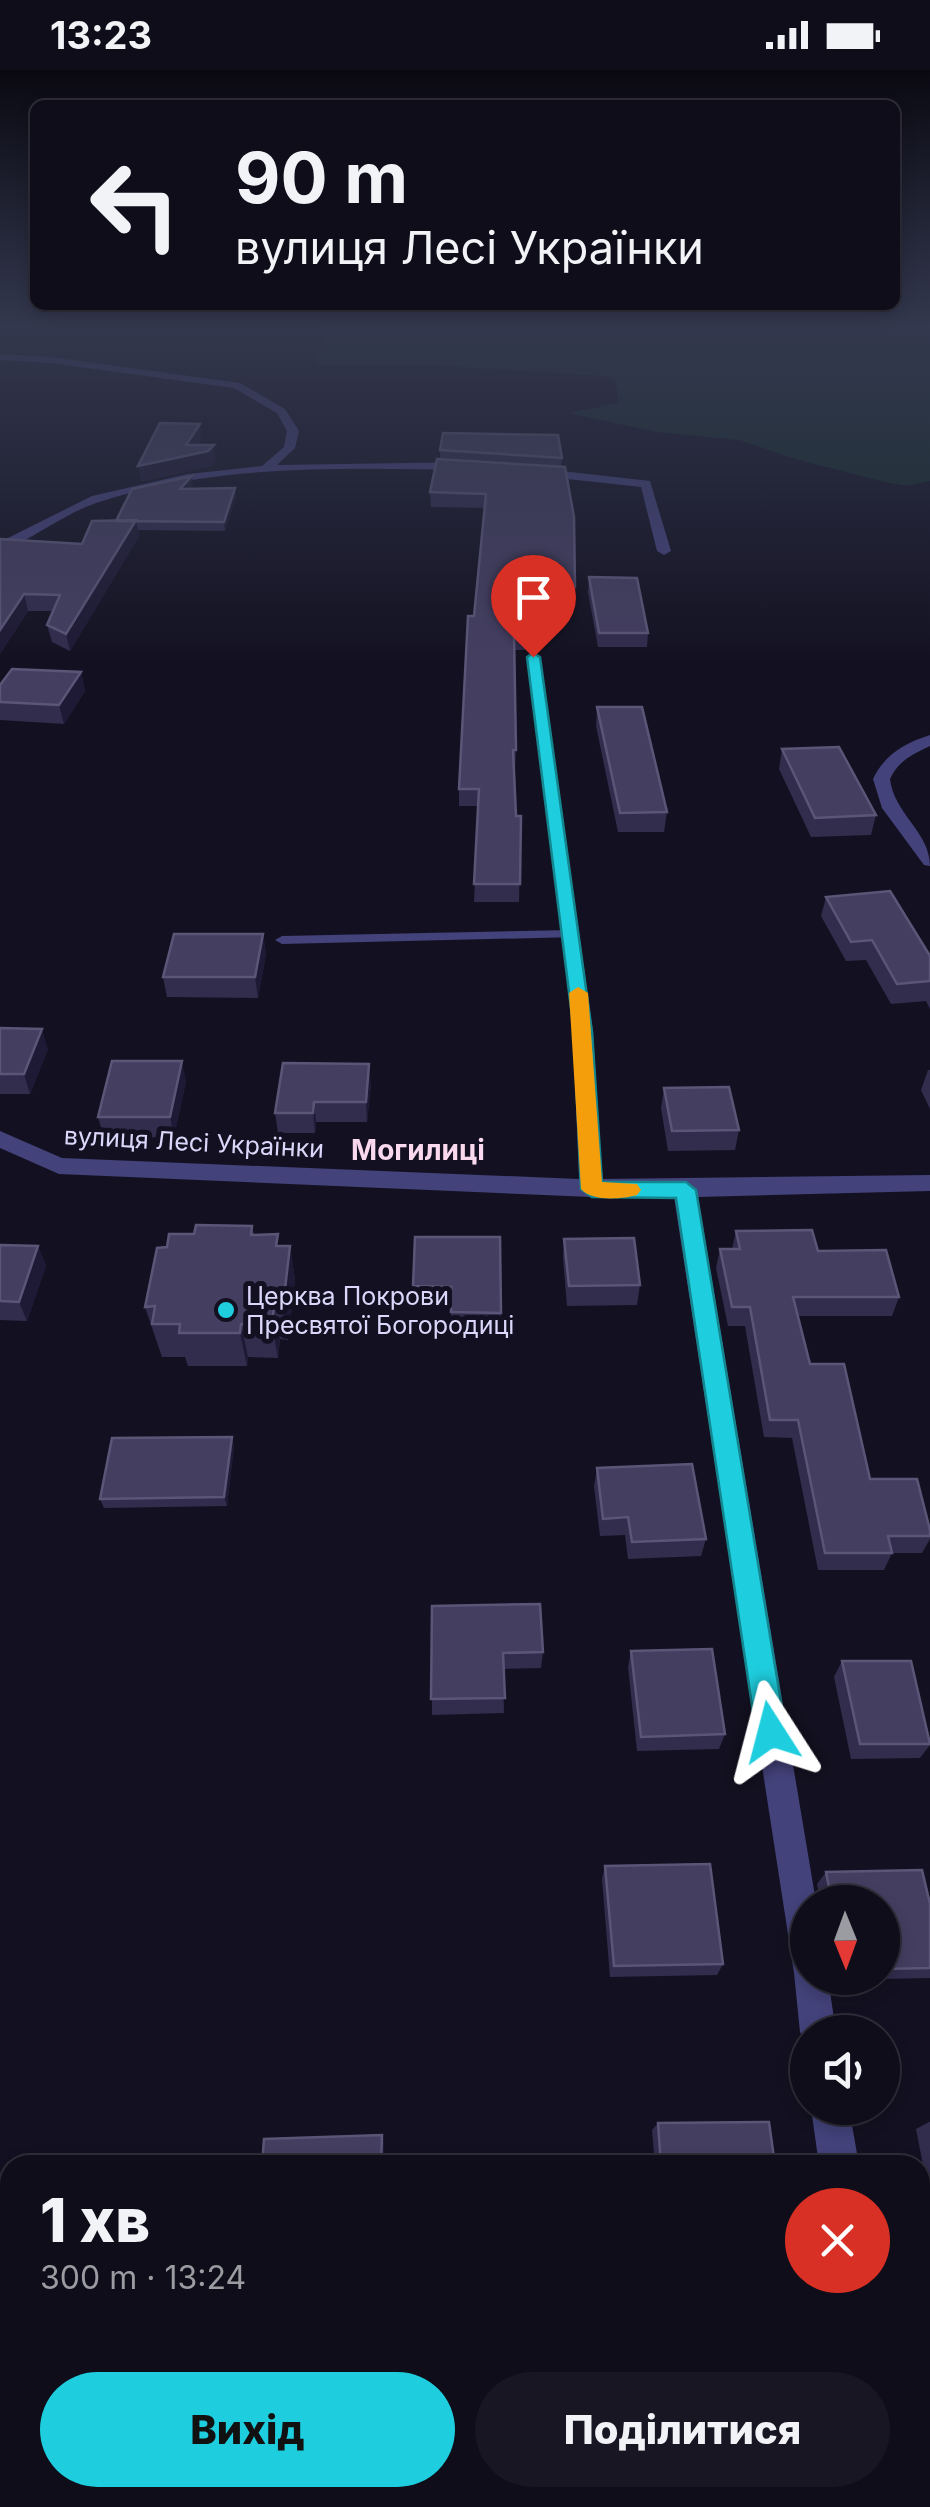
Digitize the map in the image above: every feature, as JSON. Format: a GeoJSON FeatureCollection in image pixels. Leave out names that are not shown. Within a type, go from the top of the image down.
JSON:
{"type":"FeatureCollection","features":[{"type":"Feature","properties":{"kind":"street"},"geometry":{"type":"LineString","coordinates":[[268,466],[289,448],[292,437]]}},
{"type":"Feature","properties":{"kind":"street"},"geometry":{"type":"LineString","coordinates":[[0,548],[96,499],[268,466],[480,466]]}},
{"type":"Feature","properties":{"kind":"street"},"geometry":{"type":"LineString","coordinates":[[519,470],[646,484],[664,551]]}},
{"type":"Feature","properties":{"kind":"street"},"geometry":{"type":"LineString","coordinates":[[533,657],[583,1032],[592,1189]]}},
{"type":"Feature","properties":{"kind":"street"},"geometry":{"type":"LineString","coordinates":[[930,740],[887,763],[880,773],[879,788],[930,861]]}},
{"type":"Feature","properties":{"kind":"street","name":"вулиця Лесі Українки"},"geometry":{"type":"LineString","coordinates":[[0,1139],[59,1166],[592,1189],[810,1190],[930,1183]]}},
{"type":"Feature","properties":{"kind":"street"},"geometry":{"type":"LineString","coordinates":[[686,1190],[796,1885]]}},
{"type":"Feature","properties":{"kind":"street"},"geometry":{"type":"LineString","coordinates":[[833,2125],[837,2155]]}},
{"type":"Feature","properties":{"kind":"lane"},"geometry":{"type":"LineString","coordinates":[[282,940],[572,934]]}},
{"type":"Feature","properties":{"kind":"green space"},"geometry":{"type":"Polygon","coordinates":[[[705,437],[930,437],[930,481],[908,486],[889,483],[739,440],[705,437]]]}},
{"type":"Feature","properties":{"kind":"building"},"geometry":{"type":"Polygon","coordinates":[[[153,437],[192,437],[186,445],[214,445],[208,451],[138,466],[153,437]]]}},
{"type":"Feature","properties":{"kind":"building"},"geometry":{"type":"Polygon","coordinates":[[[442,437],[558,437],[562,458],[440,450],[442,437]]]}},
{"type":"Feature","properties":{"kind":"building"},"geometry":{"type":"Polygon","coordinates":[[[437,459],[565,467],[574,517],[575,587],[525,587],[526,634],[514,634],[513,750],[516,816],[521,816],[520,884],[474,884],[479,789],[459,789],[468,616],[474,616],[486,494],[430,492],[437,459]]]}},
{"type":"Feature","properties":{"kind":"building"},"geometry":{"type":"Polygon","coordinates":[[[192,476],[180,489],[235,488],[224,522],[116,521],[132,489],[192,476]]]}},
{"type":"Feature","properties":{"kind":"building"},"geometry":{"type":"Polygon","coordinates":[[[136,520],[66,634],[47,625],[60,595],[24,594],[0,630],[0,539],[82,544],[92,521],[136,520]]]}},
{"type":"Feature","properties":{"kind":"building"},"geometry":{"type":"Polygon","coordinates":[[[589,577],[637,578],[648,633],[599,633],[589,577]]]}},
{"type":"Feature","properties":{"kind":"building"},"geometry":{"type":"Polygon","coordinates":[[[12,669],[81,672],[59,705],[0,702],[0,685],[12,669]]]}},
{"type":"Feature","properties":{"kind":"building"},"geometry":{"type":"Polygon","coordinates":[[[597,707],[642,707],[667,812],[620,813],[597,707]]]}},
{"type":"Feature","properties":{"kind":"building"},"geometry":{"type":"Polygon","coordinates":[[[839,747],[876,815],[815,818],[782,749],[839,747]]]}},
{"type":"Feature","properties":{"kind":"building"},"geometry":{"type":"Polygon","coordinates":[[[890,891],[930,956],[930,981],[897,984],[872,940],[851,942],[826,897],[890,891]]]}},
{"type":"Feature","properties":{"kind":"building"},"geometry":{"type":"Polygon","coordinates":[[[174,934],[263,934],[255,977],[163,977],[174,934]]]}},
{"type":"Feature","properties":{"kind":"building"},"geometry":{"type":"Polygon","coordinates":[[[0,1028],[42,1029],[24,1074],[0,1074],[0,1028]]]}},
{"type":"Feature","properties":{"kind":"building"},"geometry":{"type":"Polygon","coordinates":[[[112,1061],[182,1061],[170,1117],[98,1117],[112,1061]]]}},
{"type":"Feature","properties":{"kind":"building"},"geometry":{"type":"Polygon","coordinates":[[[283,1063],[369,1064],[366,1102],[314,1102],[313,1113],[275,1113],[283,1063]]]}},
{"type":"Feature","properties":{"kind":"building"},"geometry":{"type":"Polygon","coordinates":[[[729,1087],[739,1130],[672,1131],[664,1088],[729,1087]]]}},
{"type":"Feature","properties":{"kind":"building"},"geometry":{"type":"Polygon","coordinates":[[[196,1225],[252,1226],[251,1235],[278,1234],[276,1246],[290,1246],[283,1306],[274,1306],[272,1325],[241,1324],[240,1333],[179,1333],[180,1324],[152,1324],[155,1306],[145,1307],[157,1248],[167,1247],[169,1234],[194,1234],[196,1225]]]}},
{"type":"Feature","properties":{"kind":"building"},"geometry":{"type":"Polygon","coordinates":[[[812,1230],[818,1251],[886,1250],[899,1297],[793,1297],[810,1364],[844,1364],[870,1479],[917,1479],[930,1536],[888,1536],[892,1553],[825,1553],[798,1420],[770,1420],[750,1307],[732,1307],[720,1249],[740,1249],[736,1231],[812,1230]]]}},
{"type":"Feature","properties":{"kind":"building"},"geometry":{"type":"Polygon","coordinates":[[[415,1237],[500,1237],[501,1313],[451,1312],[451,1287],[413,1286],[415,1237]]]}},
{"type":"Feature","properties":{"kind":"building"},"geometry":{"type":"Polygon","coordinates":[[[634,1238],[640,1285],[569,1286],[564,1239],[634,1238]]]}},
{"type":"Feature","properties":{"kind":"building"},"geometry":{"type":"Polygon","coordinates":[[[0,1245],[38,1246],[19,1302],[0,1301],[0,1245]]]}},
{"type":"Feature","properties":{"kind":"building"},"geometry":{"type":"Polygon","coordinates":[[[232,1437],[224,1497],[100,1499],[112,1438],[232,1437]]]}},
{"type":"Feature","properties":{"kind":"building"},"geometry":{"type":"Polygon","coordinates":[[[692,1464],[706,1539],[632,1542],[628,1517],[603,1519],[597,1468],[692,1464]]]}},
{"type":"Feature","properties":{"kind":"building"},"geometry":{"type":"Polygon","coordinates":[[[540,1604],[543,1652],[503,1653],[505,1698],[431,1699],[432,1606],[540,1604]]]}},
{"type":"Feature","properties":{"kind":"building"},"geometry":{"type":"Polygon","coordinates":[[[712,1649],[725,1734],[641,1737],[631,1651],[712,1649]]]}},
{"type":"Feature","properties":{"kind":"building"},"geometry":{"type":"Polygon","coordinates":[[[842,1661],[911,1661],[930,1744],[860,1744],[842,1661]]]}},
{"type":"Feature","properties":{"kind":"building"},"geometry":{"type":"Polygon","coordinates":[[[710,1864],[723,1964],[614,1966],[605,1866],[710,1864]]]}},
{"type":"Feature","properties":{"kind":"building"},"geometry":{"type":"Polygon","coordinates":[[[922,1870],[930,1904],[930,1968],[900,1969],[900,1885],[829,1885],[826,1872],[922,1870]]]}},
{"type":"Feature","properties":{"kind":"building"},"geometry":{"type":"Polygon","coordinates":[[[769,2122],[774,2155],[660,2155],[658,2123],[769,2122]]]}},
{"type":"Feature","properties":{"kind":"building"},"geometry":{"type":"Polygon","coordinates":[[[382,2135],[381,2155],[263,2155],[264,2139],[382,2135]]]}},
{"type":"Feature","properties":{"kind":"slow traffic"},"geometry":{"type":"LineString","coordinates":[[578,993],[592,1189],[630,1190]]}},
{"type":"Feature","properties":{"kind":"place","name":"Церква Покрови Пресвятої Богородиці"},"geometry":{"type":"Point","coordinates":[226,1310]}},
{"type":"Feature","properties":{"kind":"district","name":"Могилиці"},"geometry":{"type":"Point","coordinates":[418,1150]}},
{"type":"Feature","properties":{"kind":"route"},"geometry":{"type":"LineString","coordinates":[[533,657],[556,806],[583,1032],[592,1189],[686,1190],[771,1732]]}}]}
